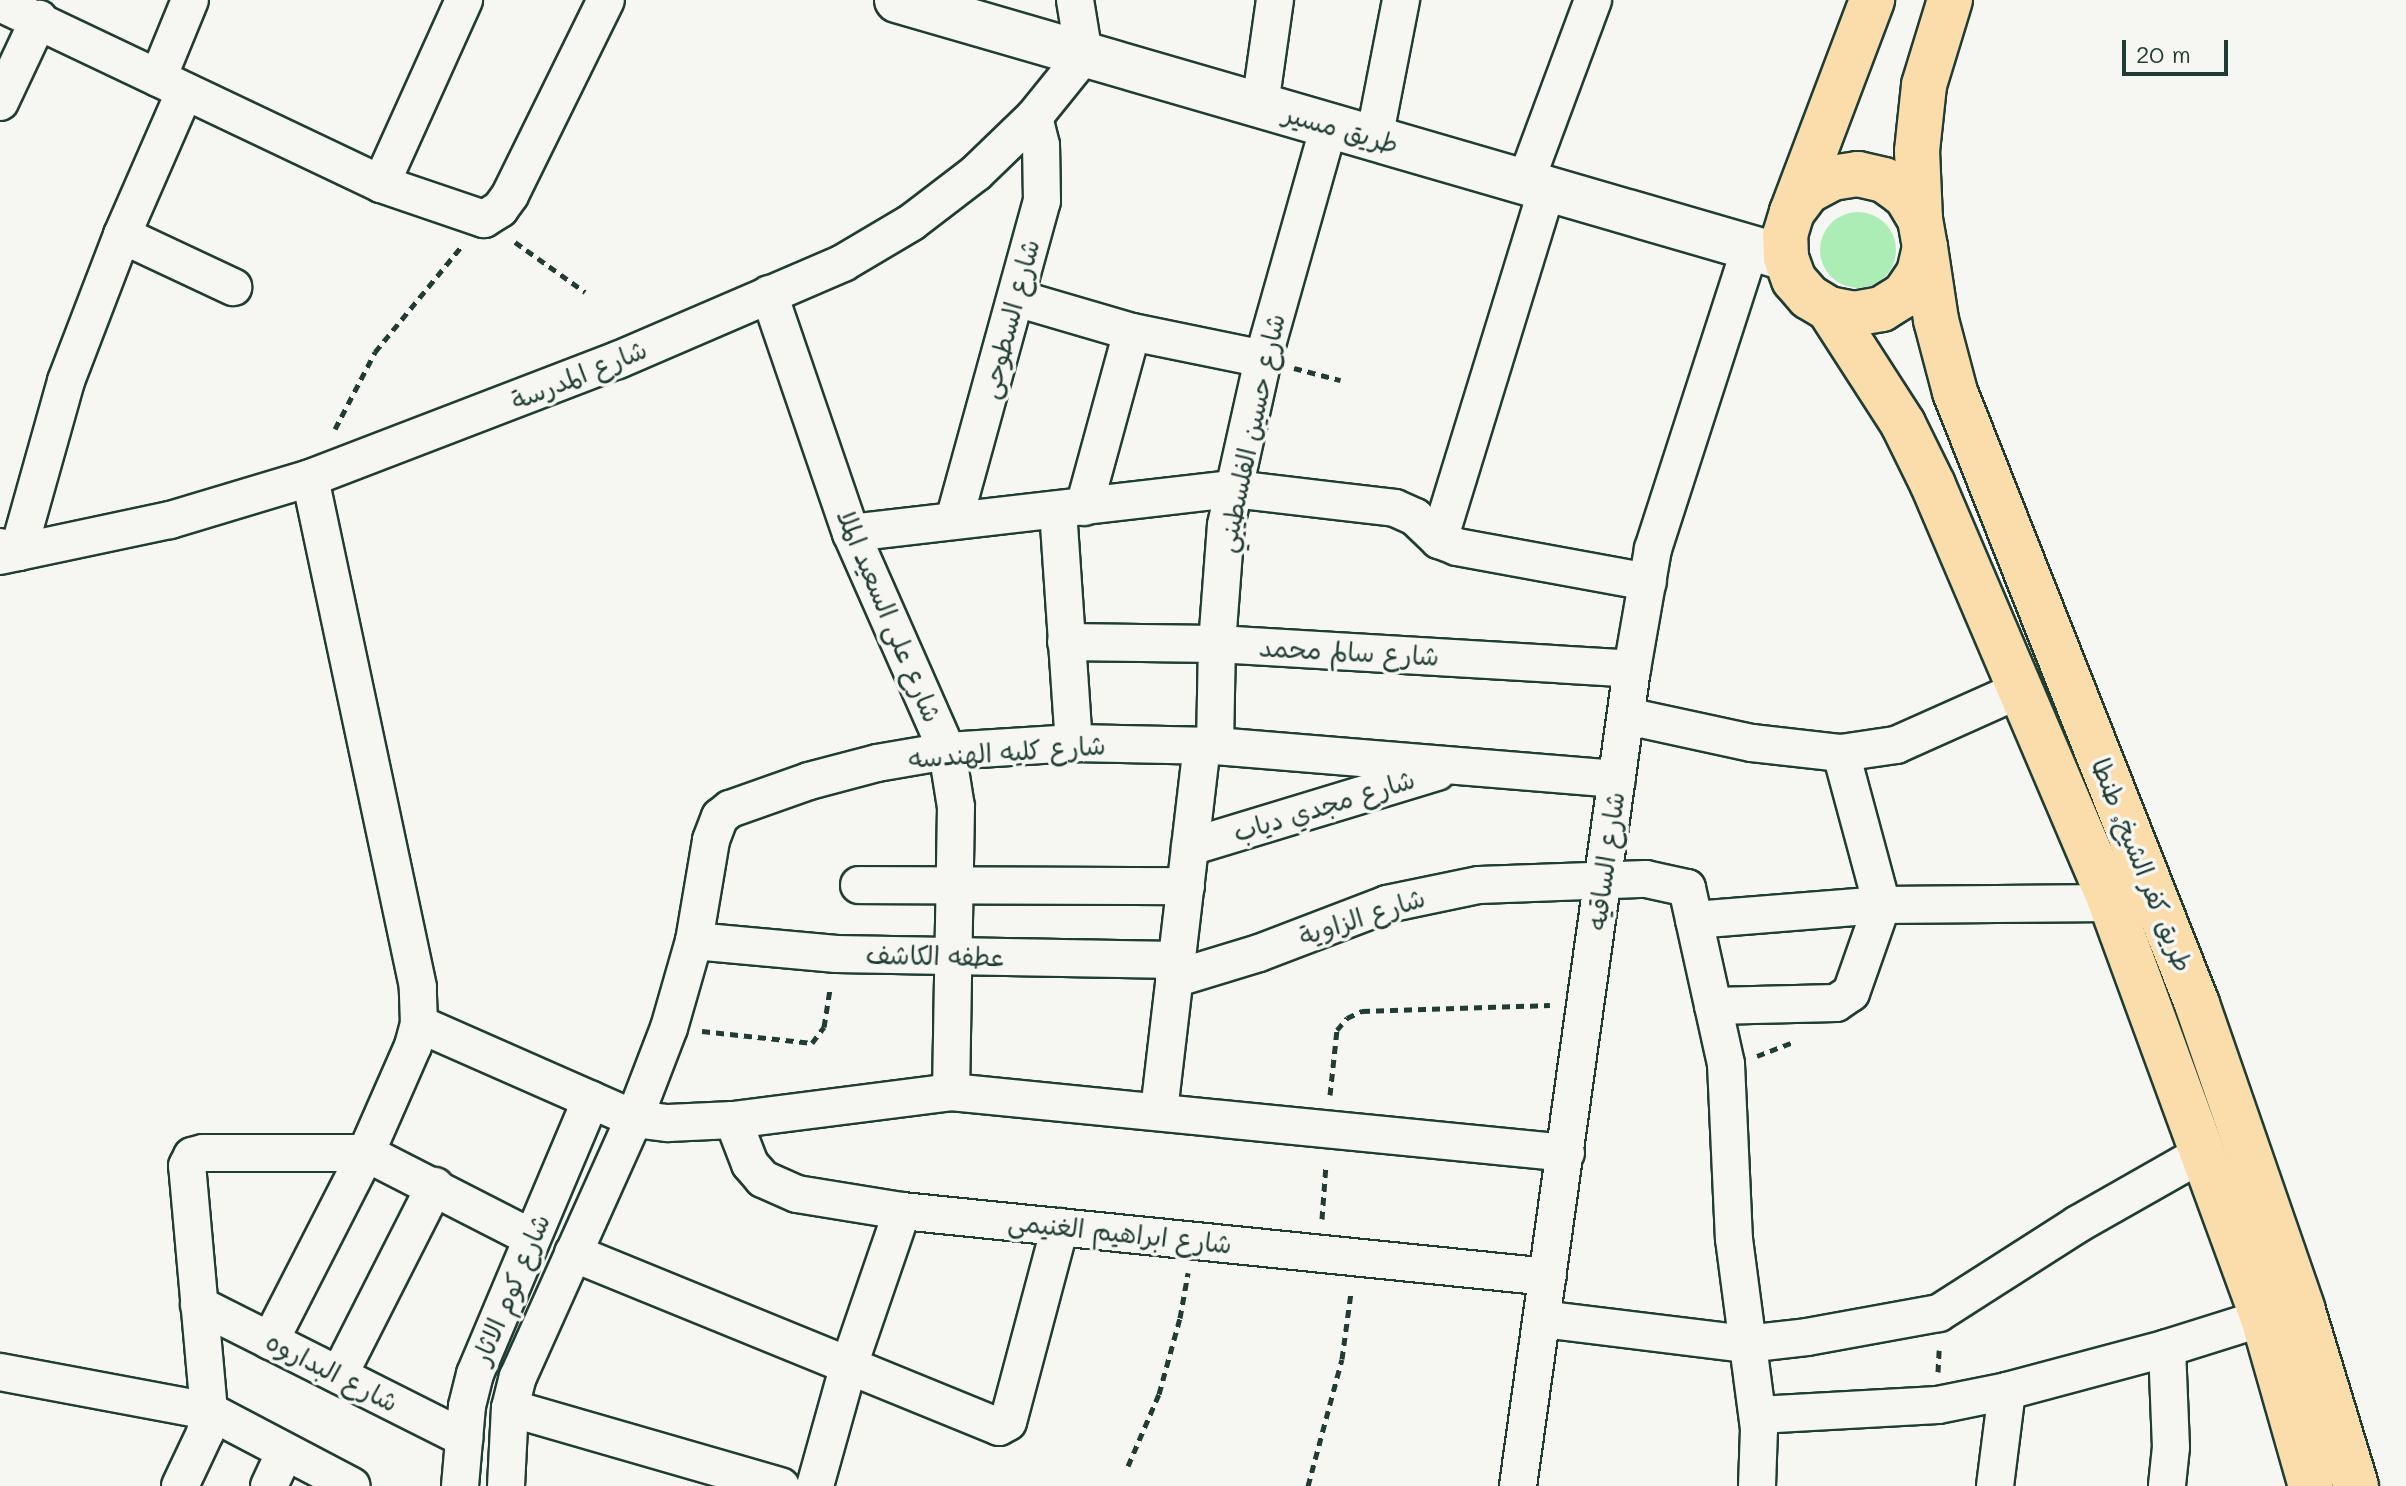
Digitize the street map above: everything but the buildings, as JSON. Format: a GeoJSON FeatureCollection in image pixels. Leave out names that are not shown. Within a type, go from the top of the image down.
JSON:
{"type":"FeatureCollection","features":[{"type":"Feature","properties":{"kind":"main road"},"geometry":{"type":"LineString","coordinates":[[1792,212],[1808,191],[1832,178],[1858,174],[1884,180],[1906,196],[1922,233],[1919,273],[1904,295],[1882,309],[1855,314],[1829,309],[1802,289],[1768,253],[1785,235],[1792,212],[1872,0]]}},
{"type":"Feature","properties":{"kind":"main road","name":"طريق كفر الشيخ, طنطا"},"geometry":{"type":"LineString","coordinates":[[1950,0],[1924,85],[1917,151],[1922,233],[1936,320],[1955,392],[2197,1004],[2302,1308],[2356,1486]]}},
{"type":"Feature","properties":{"kind":"main road","name":"طريق كفر الشيخ, طنطا"},"geometry":{"type":"LineString","coordinates":[[1829,309],[1903,424],[2021,689],[2111,903],[2205,1152],[2263,1318],[2311,1486]]}},
{"type":"Feature","properties":{"kind":"street"},"geometry":{"type":"LineString","coordinates":[[6,552],[66,381],[122,235],[172,85],[190,0]]}},
{"type":"Feature","properties":{"kind":"street"},"geometry":{"type":"LineString","coordinates":[[381,184],[464,0]]}},
{"type":"Feature","properties":{"kind":"street"},"geometry":{"type":"LineString","coordinates":[[0,3],[381,184],[484,219],[500,209],[510,195],[606,0]]}},
{"type":"Feature","properties":{"kind":"street","name":"طريق مسير"},"geometry":{"type":"LineString","coordinates":[[897,0],[1768,253]]}},
{"type":"Feature","properties":{"kind":"street"},"geometry":{"type":"LineString","coordinates":[[1075,0],[1084,55]]}},
{"type":"Feature","properties":{"kind":"street"},"geometry":{"type":"LineString","coordinates":[[1260,105],[1275,0]]}},
{"type":"Feature","properties":{"kind":"street"},"geometry":{"type":"LineString","coordinates":[[1374,139],[1401,0]]}},
{"type":"Feature","properties":{"kind":"street"},"geometry":{"type":"LineString","coordinates":[[1439,540],[1536,186],[1593,0]]}},
{"type":"Feature","properties":{"kind":"street"},"geometry":{"type":"LineString","coordinates":[[0,102],[39,19]]}},
{"type":"Feature","properties":{"kind":"street","name":"شارع المدرسة"},"geometry":{"type":"LineString","coordinates":[[6,552],[170,520],[310,478],[541,391],[843,263],[912,222],[976,173],[1034,117],[1084,55]]}},
{"type":"Feature","properties":{"kind":"street","name":"شارع السطوحى"},"geometry":{"type":"LineString","coordinates":[[954,520],[1042,201],[1041,145],[1034,117]]}},
{"type":"Feature","properties":{"kind":"street","name":"شارع حسين الفلسطيني"},"geometry":{"type":"LineString","coordinates":[[1159,1111],[1190,847],[1208,746],[1222,558],[1263,359],[1329,126]]}},
{"type":"Feature","properties":{"kind":"street"},"geometry":{"type":"LineString","coordinates":[[122,235],[233,287]]}},
{"type":"Feature","properties":{"kind":"street","name":"شارع الساقيه"},"geometry":{"type":"LineString","coordinates":[[1518,1486],[1632,669],[1648,582],[1662,517],[1768,253]]}},
{"type":"Feature","properties":{"kind":"street","name":"شارع على السعيد الملا"},"geometry":{"type":"LineString","coordinates":[[769,294],[851,533],[947,751],[956,807],[951,1092]]}},
{"type":"Feature","properties":{"kind":"street"},"geometry":{"type":"LineString","coordinates":[[1016,298],[1132,332],[1263,359]]}},
{"type":"Feature","properties":{"kind":"street"},"geometry":{"type":"LineString","coordinates":[[1074,743],[1066,642],[1071,508],[1132,332]]}},
{"type":"Feature","properties":{"kind":"street"},"geometry":{"type":"LineString","coordinates":[[270,1341],[366,1153],[413,1046],[419,1024],[418,987],[310,478]]}},
{"type":"Feature","properties":{"kind":"street"},"geometry":{"type":"LineString","coordinates":[[851,533],[1234,489],[1395,508],[1415,517],[1439,540],[1648,582]]}},
{"type":"Feature","properties":{"kind":"street","name":"شارع سالم محمد"},"geometry":{"type":"LineString","coordinates":[[1066,642],[1217,644],[1632,669]]}},
{"type":"Feature","properties":{"kind":"street"},"geometry":{"type":"LineString","coordinates":[[1627,716],[1752,743],[1841,753],[1896,745],[2021,689]]}},
{"type":"Feature","properties":{"kind":"street","name":"شارع كليه الهندسه"},"geometry":{"type":"LineString","coordinates":[[634,1119],[669,1028],[694,941],[711,840],[720,817],[730,809],[850,770],[947,751],[1074,743],[1208,746],[1617,779]]}},
{"type":"Feature","properties":{"kind":"street"},"geometry":{"type":"LineString","coordinates":[[1713,1006],[1842,1002],[1852,989],[1882,905],[1841,753]]}},
{"type":"Feature","properties":{"kind":"street","name":"شارع مجدي دياب"},"geometry":{"type":"LineString","coordinates":[[1190,847],[1457,765]]}},
{"type":"Feature","properties":{"kind":"street","name":"شارع الزاوية"},"geometry":{"type":"LineString","coordinates":[[1175,970],[1259,953],[1387,904],[1479,885],[1646,879],[1684,886],[1689,890],[1694,920]]}},
{"type":"Feature","properties":{"kind":"street"},"geometry":{"type":"LineString","coordinates":[[859,885],[1186,886]]}},
{"type":"Feature","properties":{"kind":"street"},"geometry":{"type":"LineString","coordinates":[[1757,1486],[1758,1415],[1734,1239],[1726,1064],[1694,920],[1882,905],[2111,903]]}},
{"type":"Feature","properties":{"kind":"street","name":"عطفه الكاشف"},"geometry":{"type":"LineString","coordinates":[[694,941],[836,954],[954,956],[1175,970]]}},
{"type":"Feature","properties":{"kind":"street"},"geometry":{"type":"LineString","coordinates":[[419,1024],[634,1119],[668,1123],[733,1120],[951,1092],[1566,1153]]}},
{"type":"Feature","properties":{"kind":"street","name":"شارع كوم الاثار"},"geometry":{"type":"LineString","coordinates":[[460,1486],[464,1438],[475,1374],[591,1100]]}},
{"type":"Feature","properties":{"kind":"street","name":"شارع كوم الاثار"},"geometry":{"type":"LineString","coordinates":[[506,1486],[510,1408],[530,1347],[634,1119]]}},
{"type":"Feature","properties":{"kind":"street","name":"شارع ابراهيم الغنيمى"},"geometry":{"type":"LineString","coordinates":[[733,1120],[750,1164],[779,1189],[902,1211],[1548,1277]]}},
{"type":"Feature","properties":{"kind":"street"},"geometry":{"type":"LineString","coordinates":[[1542,1319],[1746,1344],[1807,1337],[1939,1313],[2078,1224],[2205,1152]]}},
{"type":"Feature","properties":{"kind":"street"},"geometry":{"type":"LineString","coordinates":[[180,1486],[205,1433],[209,1411],[187,1166],[192,1156],[217,1153],[366,1153],[532,1238]]}},
{"type":"Feature","properties":{"kind":"street"},"geometry":{"type":"LineString","coordinates":[[339,1375],[435,1186]]}},
{"type":"Feature","properties":{"kind":"street"},"geometry":{"type":"LineString","coordinates":[[815,1486],[848,1368],[902,1211]]}},
{"type":"Feature","properties":{"kind":"street"},"geometry":{"type":"LineString","coordinates":[[573,1253],[989,1426],[999,1427],[1008,1422],[1060,1227]]}},
{"type":"Feature","properties":{"kind":"street","name":"شارع البداروه"},"geometry":{"type":"LineString","coordinates":[[199,1305],[464,1438]]}},
{"type":"Feature","properties":{"kind":"street"},"geometry":{"type":"LineString","coordinates":[[1758,1415],[1938,1405],[2007,1391],[2167,1348],[2263,1318]]}},
{"type":"Feature","properties":{"kind":"street"},"geometry":{"type":"LineString","coordinates":[[2167,1348],[2171,1447],[2167,1486]]}},
{"type":"Feature","properties":{"kind":"street"},"geometry":{"type":"LineString","coordinates":[[0,1372],[209,1411],[352,1486]]}},
{"type":"Feature","properties":{"kind":"street"},"geometry":{"type":"LineString","coordinates":[[1995,1486],[2007,1391]]}},
{"type":"Feature","properties":{"kind":"street"},"geometry":{"type":"LineString","coordinates":[[510,1408],[781,1486]]}},
{"type":"Feature","properties":{"kind":"street"},"geometry":{"type":"LineString","coordinates":[[269,1486],[285,1451]]}},
{"type":"Feature","properties":{"kind":"path"},"geometry":{"type":"LineString","coordinates":[[310,478],[375,352],[484,219],[585,292]]}},
{"type":"Feature","properties":{"kind":"path"},"geometry":{"type":"LineString","coordinates":[[1263,359],[1340,380]]}},
{"type":"Feature","properties":{"kind":"path"},"geometry":{"type":"LineString","coordinates":[[669,1028],[812,1043],[824,1027],[836,954]]}},
{"type":"Feature","properties":{"kind":"path"},"geometry":{"type":"LineString","coordinates":[[1320,1252],[1333,1045],[1337,1030],[1347,1018],[1362,1011],[1586,1004]]}},
{"type":"Feature","properties":{"kind":"path"},"geometry":{"type":"LineString","coordinates":[[1128,1466],[1163,1379],[1180,1318],[1194,1241]]}},
{"type":"Feature","properties":{"kind":"path"},"geometry":{"type":"LineString","coordinates":[[1308,1486],[1342,1359],[1357,1256]]}},
{"type":"Feature","properties":{"kind":"path"},"geometry":{"type":"LineString","coordinates":[[1938,1405],[1939,1313]]}},
{"type":"Feature","properties":{"kind":"green space"},"geometry":{"type":"Polygon","coordinates":[[[1851,212],[1865,212],[1879,218],[1890,229],[1896,250],[1893,265],[1885,277],[1865,288],[1851,288],[1837,282],[1826,271],[1820,257],[1820,243],[1826,229],[1837,218],[1851,212]]]}}]}
